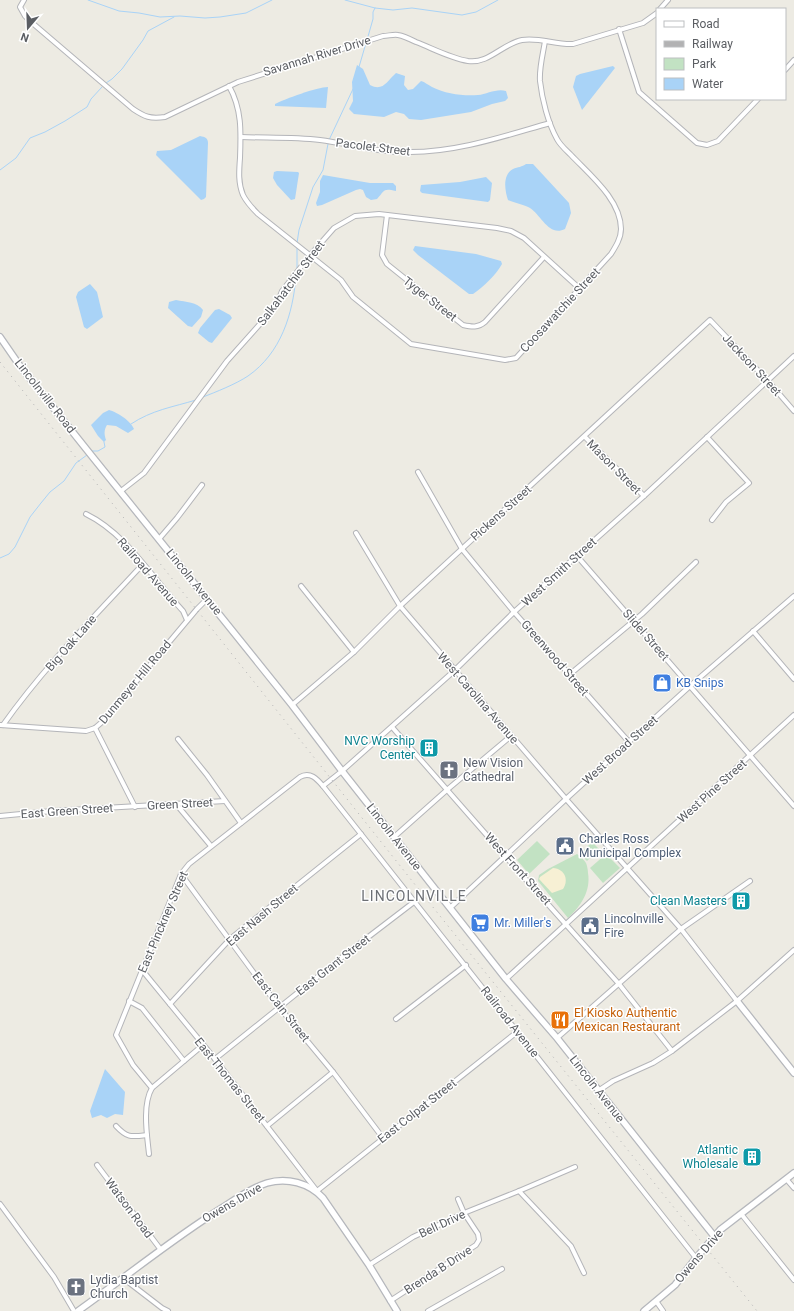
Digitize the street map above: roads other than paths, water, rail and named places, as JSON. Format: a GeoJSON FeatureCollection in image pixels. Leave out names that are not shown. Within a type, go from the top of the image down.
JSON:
{"type":"FeatureCollection","features":[{"type":"Feature","properties":{"kind":"street","name":"Savannah River Drive"},"geometry":{"type":"LineString","coordinates":[[24,0],[20,7],[30,21],[133,109],[146,117],[155,118],[165,117],[238,82],[383,36],[398,35],[455,58],[468,61],[479,61],[492,56],[507,46],[520,40],[533,39],[564,45],[573,44],[643,23],[656,14]]}},
{"type":"Feature","properties":{"kind":"street"},"geometry":{"type":"LineString","coordinates":[[661,8],[668,0]]}},
{"type":"Feature","properties":{"kind":"street"},"geometry":{"type":"LineString","coordinates":[[619,29],[639,92],[697,143],[707,145],[718,141],[757,100]]}},
{"type":"Feature","properties":{"kind":"street","name":"Coosawatchie Street"},"geometry":{"type":"LineString","coordinates":[[229,86],[235,96],[239,108],[241,126],[240,182],[243,194],[248,204],[258,214],[341,280],[353,297],[411,344],[505,360],[516,358],[611,254],[618,242],[621,230],[619,215],[615,204],[558,141],[550,123],[540,80],[545,41]]}},
{"type":"Feature","properties":{"kind":"street"},"geometry":{"type":"LineString","coordinates":[[786,69],[794,60]]}},
{"type":"Feature","properties":{"kind":"street","name":"Pacolet Street"},"geometry":{"type":"LineString","coordinates":[[241,137],[319,140],[376,150],[409,152],[440,150],[475,145],[550,123]]}},
{"type":"Feature","properties":{"kind":"street","name":"Salkahatchie Street"},"geometry":{"type":"LineString","coordinates":[[121,491],[144,473],[228,361],[276,306],[282,291],[310,255],[334,228],[356,216],[379,214],[511,231],[524,238],[579,288]]}},
{"type":"Feature","properties":{"kind":"street","name":"Tyger Street"},"geometry":{"type":"LineString","coordinates":[[387,215],[382,254],[386,264],[463,325],[473,327],[481,326],[486,322],[544,256]]}},
{"type":"Feature","properties":{"kind":"street","name":"Jackson Street"},"geometry":{"type":"LineString","coordinates":[[710,320],[768,381],[794,411]]}},
{"type":"Feature","properties":{"kind":"street","name":"Pickens Street"},"geometry":{"type":"LineString","coordinates":[[292,705],[354,652],[400,606],[585,437],[710,320]]}},
{"type":"Feature","properties":{"kind":"street","name":"Lincolnville Road"},"geometry":{"type":"LineString","coordinates":[[0,337],[20,366],[91,455]]}},
{"type":"Feature","properties":{"kind":"street","name":"West Smith Street"},"geometry":{"type":"LineString","coordinates":[[323,786],[342,771],[454,670],[514,612],[644,496],[794,356]]}},
{"type":"Feature","properties":{"kind":"street","name":"Mason Street"},"geometry":{"type":"LineString","coordinates":[[585,437],[644,496]]}},
{"type":"Feature","properties":{"kind":"street"},"geometry":{"type":"LineString","coordinates":[[707,437],[749,483],[726,502],[712,520]]}},
{"type":"Feature","properties":{"kind":"street","name":"Lincoln Avenue"},"geometry":{"type":"LineString","coordinates":[[91,455],[292,705],[342,771],[506,979],[557,1038],[714,1236]]}},
{"type":"Feature","properties":{"kind":"street","name":"Greenwood Street"},"geometry":{"type":"LineString","coordinates":[[418,472],[462,549],[514,612],[629,742]]}},
{"type":"Feature","properties":{"kind":"street"},"geometry":{"type":"LineString","coordinates":[[159,539],[202,485]]}},
{"type":"Feature","properties":{"kind":"street","name":"Railroad Avenue"},"geometry":{"type":"LineString","coordinates":[[86,514],[106,526],[130,549],[183,611],[187,620]]}},
{"type":"Feature","properties":{"kind":"street","name":"West Carolina Avenue"},"geometry":{"type":"LineString","coordinates":[[356,533],[400,606],[511,736],[681,929],[737,1001]]}},
{"type":"Feature","properties":{"kind":"street","name":"Slidel Street"},"geometry":{"type":"LineString","coordinates":[[577,556],[794,806]]}},
{"type":"Feature","properties":{"kind":"street"},"geometry":{"type":"LineString","coordinates":[[569,675],[634,621],[696,562]]}},
{"type":"Feature","properties":{"kind":"street","name":"Big Oak Lane"},"geometry":{"type":"LineString","coordinates":[[1,725],[76,636],[143,564]]}},
{"type":"Feature","properties":{"kind":"street"},"geometry":{"type":"LineString","coordinates":[[301,586],[354,652]]}},
{"type":"Feature","properties":{"kind":"street","name":"West Broad Street"},"geometry":{"type":"LineString","coordinates":[[450,908],[566,799],[690,686],[794,596]]}},
{"type":"Feature","properties":{"kind":"street","name":"Dunmeyer Hill Road"},"geometry":{"type":"LineString","coordinates":[[1,725],[86,731],[95,728],[102,722],[187,620],[207,599]]}},
{"type":"Feature","properties":{"kind":"street"},"geometry":{"type":"LineString","coordinates":[[753,632],[794,679]]}},
{"type":"Feature","properties":{"kind":"street","name":"West Pine Street"},"geometry":{"type":"LineString","coordinates":[[506,979],[794,715]]}},
{"type":"Feature","properties":{"kind":"street","name":"West Front Street"},"geometry":{"type":"LineString","coordinates":[[392,726],[619,984],[672,1051]]}},
{"type":"Feature","properties":{"kind":"street"},"geometry":{"type":"LineString","coordinates":[[95,728],[135,807]]}},
{"type":"Feature","properties":{"kind":"street"},"geometry":{"type":"LineString","coordinates":[[394,837],[511,736]]}},
{"type":"Feature","properties":{"kind":"street"},"geometry":{"type":"LineString","coordinates":[[178,739],[207,775],[241,823]]}},
{"type":"Feature","properties":{"kind":"street","name":"East Pinckney Street"},"geometry":{"type":"LineString","coordinates":[[152,1088],[133,1065],[116,1035],[181,874],[189,864],[211,846],[304,774],[316,778],[323,786]]}},
{"type":"Feature","properties":{"kind":"street","name":"Railroad Avenue"},"geometry":{"type":"LineString","coordinates":[[323,786],[414,902],[466,965],[517,1032],[696,1258]]}},
{"type":"Feature","properties":{"kind":"street","name":"Green Street"},"geometry":{"type":"LineString","coordinates":[[135,807],[225,801]]}},
{"type":"Feature","properties":{"kind":"street"},"geometry":{"type":"LineString","coordinates":[[176,804],[211,846]]}},
{"type":"Feature","properties":{"kind":"street","name":"East Green Street"},"geometry":{"type":"LineString","coordinates":[[0,816],[52,811],[135,807]]}},
{"type":"Feature","properties":{"kind":"street","name":"East Nash Street"},"geometry":{"type":"LineString","coordinates":[[170,1004],[230,939],[361,834]]}},
{"type":"Feature","properties":{"kind":"street","name":"East Cain Street"},"geometry":{"type":"LineString","coordinates":[[181,874],[279,1007],[333,1072],[383,1138]]}},
{"type":"Feature","properties":{"kind":"street"},"geometry":{"type":"LineString","coordinates":[[557,1038],[681,929],[750,881]]}},
{"type":"Feature","properties":{"kind":"street","name":"East Grant Street"},"geometry":{"type":"LineString","coordinates":[[215,1059],[414,902]]}},
{"type":"Feature","properties":{"kind":"street"},"geometry":{"type":"LineString","coordinates":[[598,1091],[613,1081],[654,1063],[672,1051],[737,1001],[794,950]]}},
{"type":"Feature","properties":{"kind":"street"},"geometry":{"type":"LineString","coordinates":[[396,1019],[466,965]]}},
{"type":"Feature","properties":{"kind":"street","name":"East Thomas Street"},"geometry":{"type":"LineString","coordinates":[[142,970],[215,1059],[317,1191]]}},
{"type":"Feature","properties":{"kind":"street"},"geometry":{"type":"LineString","coordinates":[[129,1001],[142,1008],[184,1061]]}},
{"type":"Feature","properties":{"kind":"street"},"geometry":{"type":"LineString","coordinates":[[737,1001],[794,1073]]}},
{"type":"Feature","properties":{"kind":"street","name":"East Colpat Street"},"geometry":{"type":"LineString","coordinates":[[317,1191],[517,1032]]}},
{"type":"Feature","properties":{"kind":"street"},"geometry":{"type":"LineString","coordinates":[[149,1154],[147,1135],[148,1095],[152,1088],[202,1045]]}},
{"type":"Feature","properties":{"kind":"street"},"geometry":{"type":"LineString","coordinates":[[267,1126],[333,1072]]}},
{"type":"Feature","properties":{"kind":"street"},"geometry":{"type":"LineString","coordinates":[[116,1126],[124,1135],[132,1137],[147,1135]]}},
{"type":"Feature","properties":{"kind":"street","name":"Watson Road"},"geometry":{"type":"LineString","coordinates":[[97,1166],[161,1250]]}},
{"type":"Feature","properties":{"kind":"street","name":"Bell Drive"},"geometry":{"type":"LineString","coordinates":[[369,1265],[413,1237],[464,1213],[519,1192],[575,1167]]}},
{"type":"Feature","properties":{"kind":"street","name":"Owens Drive"},"geometry":{"type":"LineString","coordinates":[[644,1311],[675,1285],[720,1230],[742,1215],[794,1174]]}},
{"type":"Feature","properties":{"kind":"street","name":"Owens Drive"},"geometry":{"type":"LineString","coordinates":[[78,1311],[204,1218],[248,1191],[267,1183],[283,1180],[298,1182],[317,1191],[369,1265],[397,1311]]}},
{"type":"Feature","properties":{"kind":"street"},"geometry":{"type":"LineString","coordinates":[[787,1180],[794,1188]]}},
{"type":"Feature","properties":{"kind":"street"},"geometry":{"type":"LineString","coordinates":[[519,1192],[571,1246],[584,1273]]}},
{"type":"Feature","properties":{"kind":"street","name":"Brenda B Drive"},"geometry":{"type":"LineString","coordinates":[[390,1301],[476,1245],[478,1234],[464,1213],[458,1199]]}},
{"type":"Feature","properties":{"kind":"street"},"geometry":{"type":"LineString","coordinates":[[0,1204],[54,1277],[74,1311]]}},
{"type":"Feature","properties":{"kind":"street"},"geometry":{"type":"LineString","coordinates":[[742,1215],[794,1280]]}},
{"type":"Feature","properties":{"kind":"street"},"geometry":{"type":"LineString","coordinates":[[705,1225],[720,1230]]}},
{"type":"Feature","properties":{"kind":"street"},"geometry":{"type":"LineString","coordinates":[[428,1311],[502,1269]]}},
{"type":"Feature","properties":{"kind":"street"},"geometry":{"type":"LineString","coordinates":[[123,1278],[168,1311]]}},
{"type":"Feature","properties":{"kind":"street"},"geometry":{"type":"LineString","coordinates":[[656,1301],[663,1311]]}},
{"type":"Feature","properties":{"kind":"water"},"geometry":{"type":"Polygon","coordinates":[[[357,65],[363,69],[370,85],[374,87],[384,85],[396,73],[405,76],[404,85],[408,90],[413,89],[421,81],[448,93],[460,95],[478,95],[503,90],[506,91],[508,98],[505,101],[471,112],[421,120],[409,119],[404,114],[396,112],[384,117],[354,114],[349,109],[353,101],[352,82],[357,65]]]}},
{"type":"Feature","properties":{"kind":"water"},"geometry":{"type":"Polygon","coordinates":[[[613,66],[615,68],[582,110],[573,87],[576,76],[613,66]]]}},
{"type":"Feature","properties":{"kind":"water"},"geometry":{"type":"Polygon","coordinates":[[[328,87],[326,108],[275,106],[275,104],[293,96],[328,87]]]}},
{"type":"Feature","properties":{"kind":"water"},"geometry":{"type":"Polygon","coordinates":[[[200,136],[206,138],[208,143],[206,197],[201,200],[156,155],[157,151],[171,150],[200,136]]]}},
{"type":"Feature","properties":{"kind":"water"},"geometry":{"type":"Polygon","coordinates":[[[526,164],[533,164],[569,203],[571,213],[565,229],[559,231],[550,228],[530,208],[508,200],[505,188],[507,175],[513,169],[526,164]]]}},
{"type":"Feature","properties":{"kind":"water"},"geometry":{"type":"Polygon","coordinates":[[[274,172],[299,173],[295,199],[291,200],[277,185],[273,178],[274,172]]]}},
{"type":"Feature","properties":{"kind":"water"},"geometry":{"type":"Polygon","coordinates":[[[323,175],[370,183],[393,183],[396,186],[396,191],[385,190],[377,199],[371,200],[366,197],[363,190],[360,189],[317,206],[316,203],[320,192],[320,181],[323,175]]]}},
{"type":"Feature","properties":{"kind":"water"},"geometry":{"type":"Polygon","coordinates":[[[486,177],[492,183],[490,200],[488,202],[422,193],[420,191],[421,185],[460,182],[486,177]]]}},
{"type":"Feature","properties":{"kind":"water"},"geometry":{"type":"Polygon","coordinates":[[[415,246],[476,254],[501,261],[502,264],[496,273],[485,284],[473,294],[469,294],[418,255],[413,250],[415,246]]]}},
{"type":"Feature","properties":{"kind":"water"},"geometry":{"type":"Polygon","coordinates":[[[90,284],[97,292],[103,317],[87,329],[84,327],[76,297],[78,292],[90,284]]]}},
{"type":"Feature","properties":{"kind":"water"},"geometry":{"type":"Polygon","coordinates":[[[176,300],[198,305],[203,310],[201,317],[192,327],[188,326],[168,308],[169,302],[176,300]]]}},
{"type":"Feature","properties":{"kind":"water"},"geometry":{"type":"Polygon","coordinates":[[[219,309],[230,315],[232,318],[212,343],[198,333],[200,328],[215,310],[219,309]]]}},
{"type":"Feature","properties":{"kind":"water"},"geometry":{"type":"Polygon","coordinates":[[[109,410],[123,417],[134,429],[128,433],[116,426],[107,425],[105,429],[106,440],[104,442],[91,425],[103,413],[109,410]]]}},
{"type":"Feature","properties":{"kind":"water"},"geometry":{"type":"Polygon","coordinates":[[[105,1069],[125,1092],[123,1115],[115,1114],[107,1118],[101,1115],[92,1118],[90,1111],[105,1069]]]}},
{"type":"Feature","properties":{"kind":"waterway"},"geometry":{"type":"LineString","coordinates":[[88,0],[119,11],[160,17],[180,16],[205,18],[246,13],[272,0]]}},
{"type":"Feature","properties":{"kind":"waterway"},"geometry":{"type":"LineString","coordinates":[[345,0],[375,8],[393,10],[412,8],[462,15],[476,12],[498,0]]}},
{"type":"Feature","properties":{"kind":"waterway"},"geometry":{"type":"LineString","coordinates":[[367,40],[375,8]]}},
{"type":"Feature","properties":{"kind":"waterway"},"geometry":{"type":"LineString","coordinates":[[106,83],[122,69],[148,31],[174,17]]}},
{"type":"Feature","properties":{"kind":"waterway"},"geometry":{"type":"LineString","coordinates":[[359,67],[366,43]]}},
{"type":"Feature","properties":{"kind":"waterway"},"geometry":{"type":"LineString","coordinates":[[0,170],[16,158],[30,138],[45,132],[87,107],[91,99],[102,87]]}},
{"type":"Feature","properties":{"kind":"waterway"},"geometry":{"type":"LineString","coordinates":[[329,140],[353,89]]}},
{"type":"Feature","properties":{"kind":"waterway"},"geometry":{"type":"LineString","coordinates":[[297,243],[299,230],[313,187],[323,170],[328,144]]}},
{"type":"Feature","properties":{"kind":"waterway"},"geometry":{"type":"LineString","coordinates":[[297,248],[297,269]]}},
{"type":"Feature","properties":{"kind":"waterway"},"geometry":{"type":"LineString","coordinates":[[203,397],[232,385],[248,376],[269,356],[277,344],[288,318],[292,304],[296,276]]}},
{"type":"Feature","properties":{"kind":"waterway"},"geometry":{"type":"LineString","coordinates":[[131,424],[155,412],[196,400]]}},
{"type":"Feature","properties":{"kind":"waterway"},"geometry":{"type":"LineString","coordinates":[[92,451],[98,451],[105,447],[104,442]]}},
{"type":"Feature","properties":{"kind":"waterway"},"geometry":{"type":"LineString","coordinates":[[0,558],[9,554],[15,547],[30,517],[50,492],[64,481],[76,463],[87,455]]}},
{"type":"Feature","properties":{"kind":"railway"},"geometry":{"type":"LineString","coordinates":[[0,362],[432,906],[757,1311]]}},
{"type":"Feature","properties":{"kind":"place","name":"KB Snips"},"geometry":{"type":"Point","coordinates":[662,683]}},
{"type":"Feature","properties":{"kind":"place","name":"NVC Worship Center"},"geometry":{"type":"Point","coordinates":[429,748]}},
{"type":"Feature","properties":{"kind":"place","name":"New Vision Cathedral"},"geometry":{"type":"Point","coordinates":[449,770]}},
{"type":"Feature","properties":{"kind":"place","name":"Charles Ross Municipal Complex"},"geometry":{"type":"Point","coordinates":[565,846]}},
{"type":"Feature","properties":{"kind":"place","name":"Clean Masters"},"geometry":{"type":"Point","coordinates":[741,901]}},
{"type":"Feature","properties":{"kind":"place","name":"Mr. Miller's"},"geometry":{"type":"Point","coordinates":[480,923]}},
{"type":"Feature","properties":{"kind":"place","name":"Lincolnville Fire"},"geometry":{"type":"Point","coordinates":[590,926]}},
{"type":"Feature","properties":{"kind":"place","name":"El Kiosko Authentic Mexican Restaurant"},"geometry":{"type":"Point","coordinates":[560,1020]}},
{"type":"Feature","properties":{"kind":"place","name":"Atlantic Wholesale"},"geometry":{"type":"Point","coordinates":[752,1157]}},
{"type":"Feature","properties":{"kind":"place","name":"Lydia Baptist Church"},"geometry":{"type":"Point","coordinates":[76,1287]}},
{"type":"Feature","properties":{"kind":"district","name":"LINCOLNVILLE"},"geometry":{"type":"Point","coordinates":[414,896]}}]}
